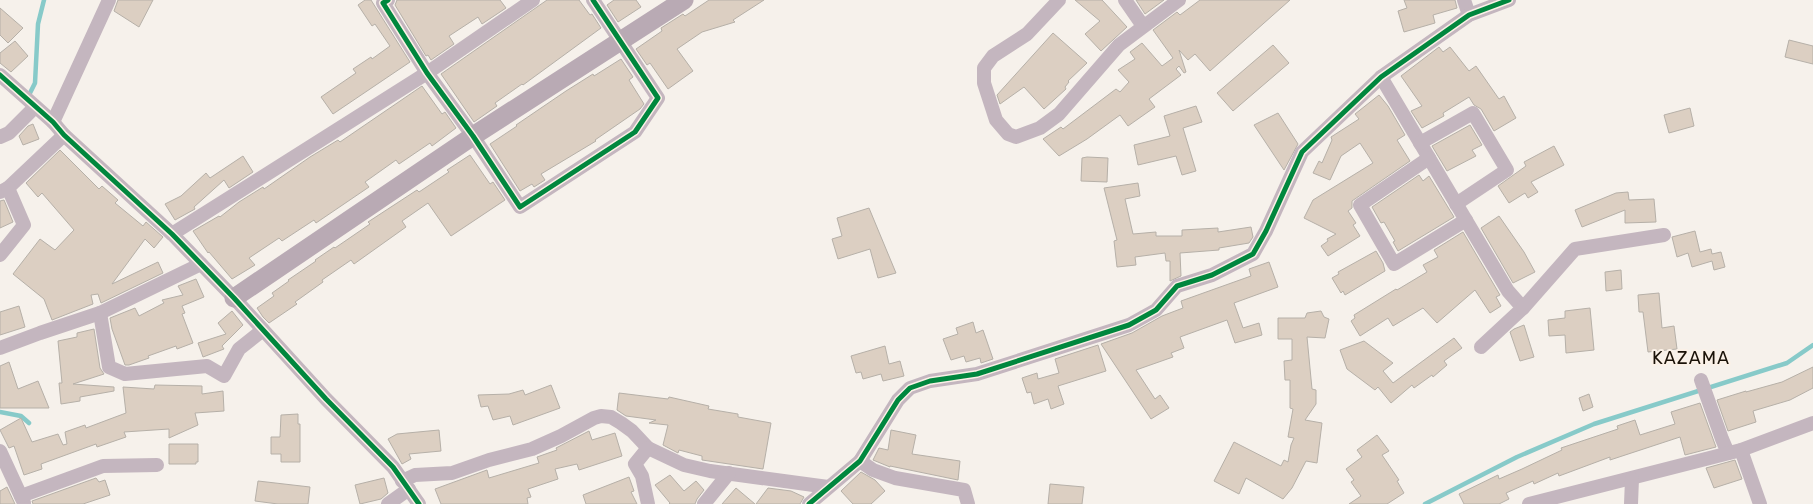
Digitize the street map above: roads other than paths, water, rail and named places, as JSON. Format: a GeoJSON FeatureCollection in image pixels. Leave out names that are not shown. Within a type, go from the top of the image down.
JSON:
{"type":"FeatureCollection","features":[{"type":"Feature","properties":{"kind":"street"},"geometry":{"type":"LineString","coordinates":[[53,122],[109,0]]}},
{"type":"Feature","properties":{"kind":"street"},"geometry":{"type":"LineString","coordinates":[[388,0],[383,3],[427,72],[473,136],[520,207],[635,132],[658,98],[593,0]]}},
{"type":"Feature","properties":{"kind":"street"},"geometry":{"type":"LineString","coordinates":[[172,234],[427,72],[533,0]]}},
{"type":"Feature","properties":{"kind":"street"},"geometry":{"type":"LineString","coordinates":[[234,298],[473,136],[684,0]]}},
{"type":"Feature","properties":{"kind":"street"},"geometry":{"type":"LineString","coordinates":[[1059,0],[1027,34],[993,56],[984,68],[984,83],[996,120],[1008,134],[1016,137],[1040,128],[1059,114],[1119,45],[1179,0]]}},
{"type":"Feature","properties":{"kind":"street"},"geometry":{"type":"LineString","coordinates":[[1125,0],[1143,26]]}},
{"type":"Feature","properties":{"kind":"street"},"geometry":{"type":"LineString","coordinates":[[1464,0],[1469,15]]}},
{"type":"Feature","properties":{"kind":"street"},"geometry":{"type":"LineString","coordinates":[[809,504],[860,461],[894,407],[910,388],[930,380],[977,374],[1129,325],[1156,310],[1177,286],[1212,275],[1253,254],[1266,231],[1302,152],[1381,77],[1469,15],[1508,0]]}},
{"type":"Feature","properties":{"kind":"street"},"geometry":{"type":"LineString","coordinates":[[0,75],[172,234],[392,467],[419,504]]}},
{"type":"Feature","properties":{"kind":"street"},"geometry":{"type":"LineString","coordinates":[[1381,77],[1508,291],[1523,308]]}},
{"type":"Feature","properties":{"kind":"street"},"geometry":{"type":"LineString","coordinates":[[0,137],[9,132],[35,107]]}},
{"type":"Feature","properties":{"kind":"street"},"geometry":{"type":"LineString","coordinates":[[1420,143],[1474,113],[1507,170],[1456,204]]}},
{"type":"Feature","properties":{"kind":"street"},"geometry":{"type":"LineString","coordinates":[[0,255],[24,224],[4,190],[64,135]]}},
{"type":"Feature","properties":{"kind":"street"},"geometry":{"type":"LineString","coordinates":[[1429,158],[1360,205],[1394,264],[1466,220]]}},
{"type":"Feature","properties":{"kind":"street"},"geometry":{"type":"LineString","coordinates":[[1481,347],[1523,308],[1576,249],[1664,235]]}},
{"type":"Feature","properties":{"kind":"street"},"geometry":{"type":"LineString","coordinates":[[0,348],[40,332],[100,313],[201,264]]}},
{"type":"Feature","properties":{"kind":"street"},"geometry":{"type":"LineString","coordinates":[[100,313],[109,367],[124,374],[207,366],[224,376],[239,349],[264,330]]}},
{"type":"Feature","properties":{"kind":"street"},"geometry":{"type":"LineString","coordinates":[[1703,385],[1760,504]]}},
{"type":"Feature","properties":{"kind":"street"},"geometry":{"type":"LineString","coordinates":[[388,504],[415,475],[452,472],[532,449],[601,416],[611,417],[621,423],[632,431],[648,448],[696,469],[828,487]]}},
{"type":"Feature","properties":{"kind":"street"},"geometry":{"type":"LineString","coordinates":[[1529,504],[1735,452],[1813,423]]}},
{"type":"Feature","properties":{"kind":"street"},"geometry":{"type":"LineString","coordinates":[[648,448],[635,464],[642,476],[648,504]]}},
{"type":"Feature","properties":{"kind":"street"},"geometry":{"type":"LineString","coordinates":[[0,451],[22,500],[103,466],[157,465]]}},
{"type":"Feature","properties":{"kind":"street"},"geometry":{"type":"LineString","coordinates":[[860,461],[873,470],[895,478],[964,490],[968,504]]}},
{"type":"Feature","properties":{"kind":"street"},"geometry":{"type":"LineString","coordinates":[[704,504],[729,473]]}},
{"type":"Feature","properties":{"kind":"street"},"geometry":{"type":"LineString","coordinates":[[1631,504],[1632,479]]}},
{"type":"Feature","properties":{"kind":"waterway"},"geometry":{"type":"LineString","coordinates":[[30,93],[35,83],[38,24],[44,0]]}},
{"type":"Feature","properties":{"kind":"waterway"},"geometry":{"type":"LineString","coordinates":[[1425,504],[1517,457],[1594,424],[1787,363],[1813,345]]}},
{"type":"Feature","properties":{"kind":"waterway"},"geometry":{"type":"LineString","coordinates":[[0,412],[21,416],[29,423]]}},
{"type":"Feature","properties":{"kind":"district","name":"KAZAMA"},"geometry":{"type":"Point","coordinates":[1691,358]}}]}
